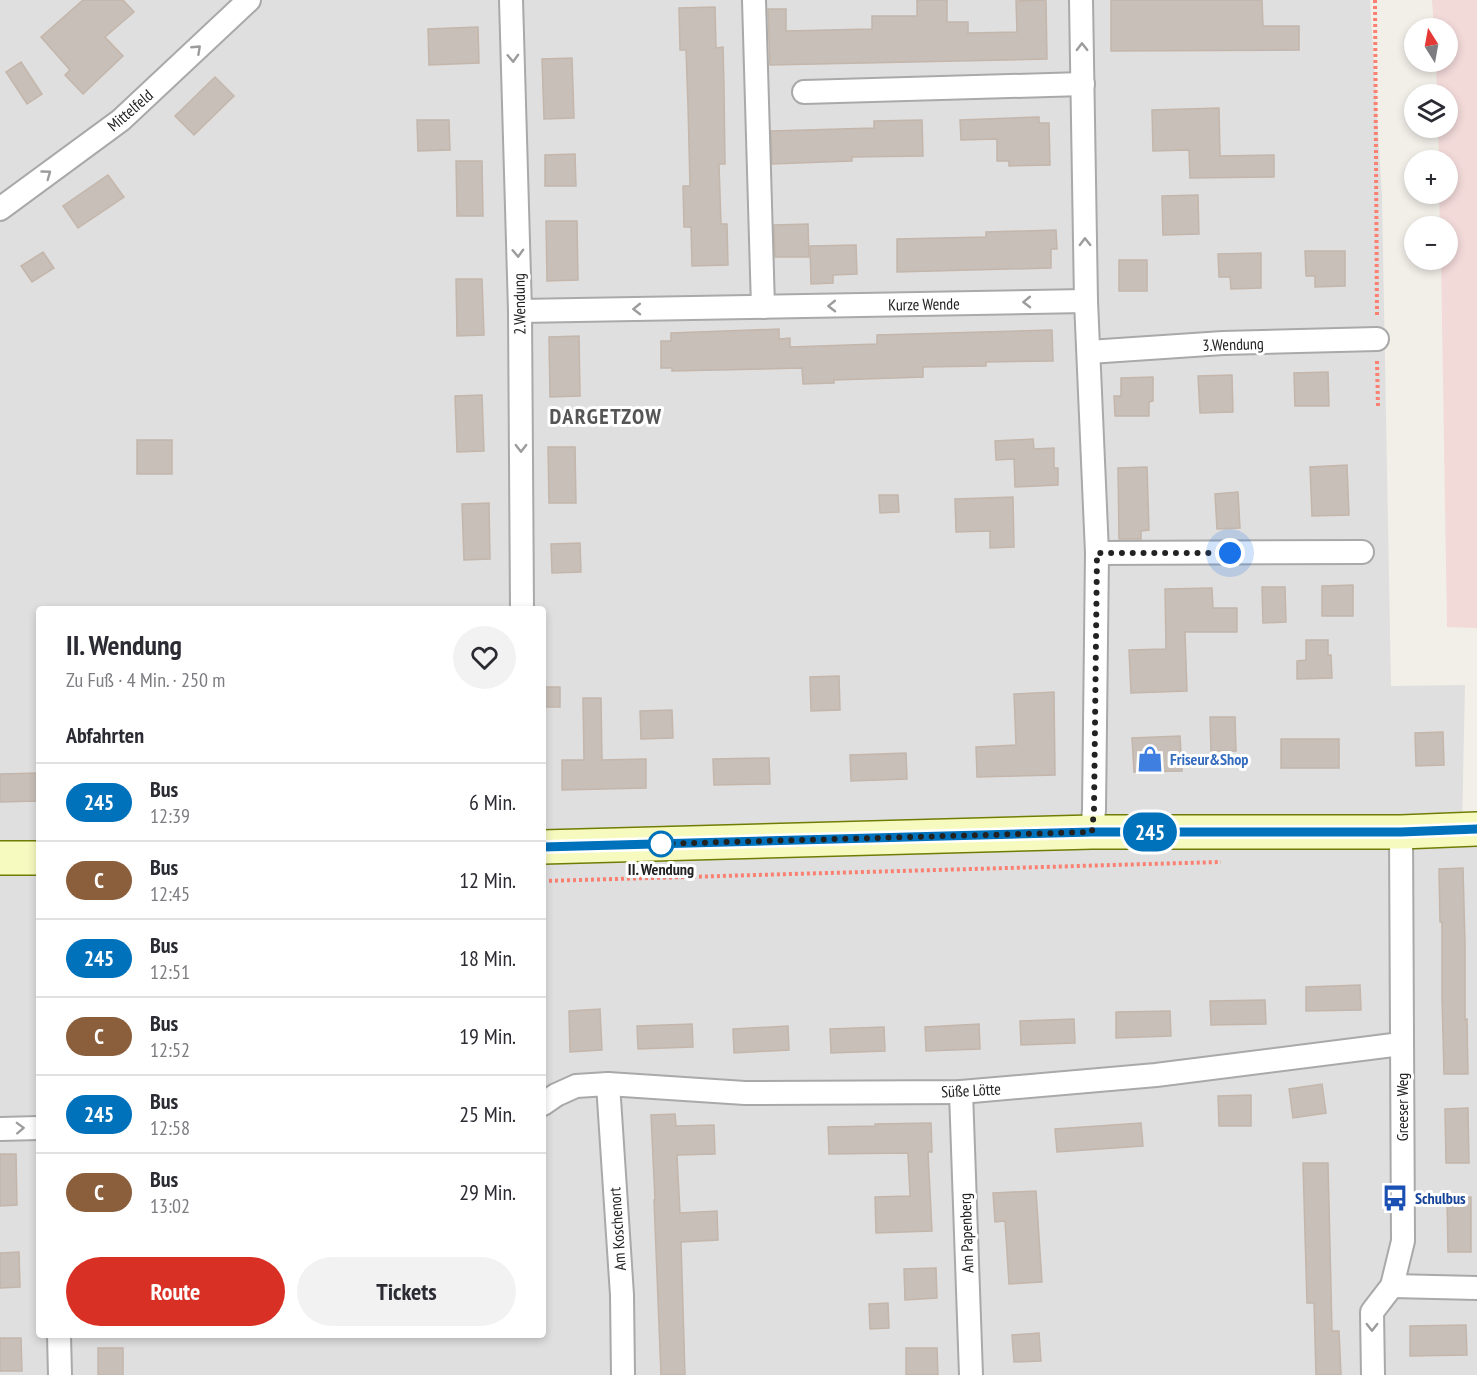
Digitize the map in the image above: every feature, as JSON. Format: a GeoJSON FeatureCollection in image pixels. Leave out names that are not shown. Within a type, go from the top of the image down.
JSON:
{"type":"FeatureCollection","features":[{"type":"Feature","properties":{"kind":"street","name":"Mittelfeld"},"geometry":{"type":"LineString","coordinates":[[0,209],[122,120],[249,0]]}},
{"type":"Feature","properties":{"kind":"street","name":"2.Wendung"},"geometry":{"type":"LineString","coordinates":[[511,0],[520,311],[522,606]]}},
{"type":"Feature","properties":{"kind":"street"},"geometry":{"type":"LineString","coordinates":[[754,0],[763,307]]}},
{"type":"Feature","properties":{"kind":"street"},"geometry":{"type":"LineString","coordinates":[[1081,0],[1086,301],[1097,553],[1092,832]]}},
{"type":"Feature","properties":{"kind":"street"},"geometry":{"type":"LineString","coordinates":[[804,92],[1083,84]]}},
{"type":"Feature","properties":{"kind":"street","name":"Kurze Wende"},"geometry":{"type":"LineString","coordinates":[[520,311],[1086,301]]}},
{"type":"Feature","properties":{"kind":"street","name":"3.Wendung"},"geometry":{"type":"LineString","coordinates":[[1089,352],[1223,343],[1377,339]]}},
{"type":"Feature","properties":{"kind":"street"},"geometry":{"type":"LineString","coordinates":[[1097,553],[1362,552]]}},
{"type":"Feature","properties":{"kind":"street"},"geometry":{"type":"LineString","coordinates":[[546,847],[1092,832],[1401,832],[1477,829]]}},
{"type":"Feature","properties":{"kind":"street","name":"Greeser Weg"},"geometry":{"type":"LineString","coordinates":[[1373,1375],[1372,1312],[1392,1286],[1403,1241],[1401,832]]}},
{"type":"Feature","properties":{"kind":"street"},"geometry":{"type":"LineString","coordinates":[[0,858],[36,858]]}},
{"type":"Feature","properties":{"kind":"street","name":"Süße Lötte"},"geometry":{"type":"LineString","coordinates":[[546,1102],[576,1086],[608,1084],[745,1093],[961,1092],[1156,1075],[1401,1044]]}},
{"type":"Feature","properties":{"kind":"street","name":"Am Koschenort"},"geometry":{"type":"LineString","coordinates":[[608,1084],[622,1295],[623,1375]]}},
{"type":"Feature","properties":{"kind":"street","name":"Am Papenberg"},"geometry":{"type":"LineString","coordinates":[[961,1092],[971,1375]]}},
{"type":"Feature","properties":{"kind":"street"},"geometry":{"type":"LineString","coordinates":[[0,1129],[36,1128]]}},
{"type":"Feature","properties":{"kind":"street"},"geometry":{"type":"LineString","coordinates":[[1392,1286],[1477,1288]]}},
{"type":"Feature","properties":{"kind":"street"},"geometry":{"type":"LineString","coordinates":[[59,1338],[60,1375]]}},
{"type":"Feature","properties":{"kind":"path"},"geometry":{"type":"LineString","coordinates":[[1375,0],[1378,407]]}},
{"type":"Feature","properties":{"kind":"path"},"geometry":{"type":"LineString","coordinates":[[546,881],[1224,862]]}},
{"type":"Feature","properties":{"kind":"shaded area"},"geometry":{"type":"Polygon","coordinates":[[[0,0],[1370,0],[1382,197],[1391,686],[1465,685],[1462,829],[1477,829],[1477,1375],[0,1375],[0,0]]]}},
{"type":"Feature","properties":{"kind":"shaded area"},"geometry":{"type":"Polygon","coordinates":[[[1432,0],[1477,0],[1477,628],[1447,627],[1441,270],[1458,270],[1458,216],[1440,216],[1439,204],[1458,204],[1458,150],[1439,150],[1438,138],[1458,138],[1458,84],[1437,84],[1436,72],[1458,72],[1458,18],[1433,18],[1432,0]]]}},
{"type":"Feature","properties":{"kind":"building"},"geometry":{"type":"Polygon","coordinates":[[[83,0],[123,0],[134,12],[105,37],[123,56],[83,94],[65,75],[70,70],[41,37],[83,0]]]}},
{"type":"Feature","properties":{"kind":"building"},"geometry":{"type":"Polygon","coordinates":[[[917,0],[947,0],[947,22],[968,22],[968,33],[1017,32],[1016,1],[1046,0],[1047,59],[770,65],[768,9],[786,9],[786,31],[872,29],[872,16],[917,16],[917,0]]]}},
{"type":"Feature","properties":{"kind":"building"},"geometry":{"type":"Polygon","coordinates":[[[1111,0],[1262,0],[1263,26],[1299,26],[1299,50],[1111,51],[1111,0]]]}},
{"type":"Feature","properties":{"kind":"building"},"geometry":{"type":"Polygon","coordinates":[[[715,7],[716,48],[723,47],[725,164],[719,164],[721,224],[727,224],[728,265],[692,266],[691,227],[684,227],[683,186],[690,186],[686,50],[680,50],[679,8],[715,7]]]}},
{"type":"Feature","properties":{"kind":"building"},"geometry":{"type":"Polygon","coordinates":[[[478,27],[479,63],[429,65],[428,29],[478,27]]]}},
{"type":"Feature","properties":{"kind":"building"},"geometry":{"type":"Polygon","coordinates":[[[572,58],[574,118],[544,119],[542,59],[572,58]]]}},
{"type":"Feature","properties":{"kind":"building"},"geometry":{"type":"Polygon","coordinates":[[[21,62],[42,94],[27,104],[6,72],[21,62]]]}},
{"type":"Feature","properties":{"kind":"building"},"geometry":{"type":"Polygon","coordinates":[[[215,77],[234,96],[194,135],[175,116],[215,77]]]}},
{"type":"Feature","properties":{"kind":"building"},"geometry":{"type":"Polygon","coordinates":[[[1219,108],[1220,156],[1274,155],[1274,177],[1190,178],[1189,150],[1153,151],[1152,110],[1219,108]]]}},
{"type":"Feature","properties":{"kind":"building"},"geometry":{"type":"Polygon","coordinates":[[[1039,117],[1039,123],[1049,123],[1050,165],[1009,166],[1009,161],[997,161],[997,139],[961,140],[960,120],[1039,117]]]}},
{"type":"Feature","properties":{"kind":"building"},"geometry":{"type":"Polygon","coordinates":[[[417,120],[449,120],[450,150],[418,151],[417,120]]]}},
{"type":"Feature","properties":{"kind":"building"},"geometry":{"type":"Polygon","coordinates":[[[922,120],[923,156],[852,157],[852,161],[772,164],[771,131],[874,128],[874,121],[922,120]]]}},
{"type":"Feature","properties":{"kind":"building"},"geometry":{"type":"Polygon","coordinates":[[[575,154],[576,186],[545,186],[545,155],[575,154]]]}},
{"type":"Feature","properties":{"kind":"building"},"geometry":{"type":"Polygon","coordinates":[[[456,161],[482,161],[483,216],[457,216],[456,161]]]}},
{"type":"Feature","properties":{"kind":"building"},"geometry":{"type":"Polygon","coordinates":[[[108,175],[124,197],[78,228],[63,206],[108,175]]]}},
{"type":"Feature","properties":{"kind":"building"},"geometry":{"type":"Polygon","coordinates":[[[1198,195],[1199,234],[1163,235],[1162,196],[1198,195]]]}},
{"type":"Feature","properties":{"kind":"building"},"geometry":{"type":"Polygon","coordinates":[[[546,221],[577,221],[578,280],[547,281],[546,221]]]}},
{"type":"Feature","properties":{"kind":"building"},"geometry":{"type":"Polygon","coordinates":[[[808,224],[809,257],[775,257],[774,225],[808,224]]]}},
{"type":"Feature","properties":{"kind":"building"},"geometry":{"type":"Polygon","coordinates":[[[1056,230],[1057,249],[1051,249],[1051,268],[897,272],[897,239],[986,237],[986,232],[1056,230]]]}},
{"type":"Feature","properties":{"kind":"building"},"geometry":{"type":"Polygon","coordinates":[[[856,245],[857,274],[833,275],[833,283],[811,284],[810,246],[856,245]]]}},
{"type":"Feature","properties":{"kind":"building"},"geometry":{"type":"Polygon","coordinates":[[[1305,251],[1345,251],[1345,286],[1315,287],[1315,276],[1306,276],[1305,251]]]}},
{"type":"Feature","properties":{"kind":"building"},"geometry":{"type":"Polygon","coordinates":[[[43,252],[54,268],[32,282],[21,266],[43,252]]]}},
{"type":"Feature","properties":{"kind":"building"},"geometry":{"type":"Polygon","coordinates":[[[1261,253],[1261,288],[1231,289],[1230,277],[1219,277],[1218,254],[1261,253]]]}},
{"type":"Feature","properties":{"kind":"building"},"geometry":{"type":"Polygon","coordinates":[[[1119,260],[1147,260],[1147,291],[1119,291],[1119,260]]]}},
{"type":"Feature","properties":{"kind":"building"},"geometry":{"type":"Polygon","coordinates":[[[456,279],[482,279],[484,335],[457,336],[456,279]]]}},
{"type":"Feature","properties":{"kind":"building"},"geometry":{"type":"Polygon","coordinates":[[[779,329],[779,339],[790,338],[790,347],[877,344],[877,335],[1052,330],[1053,361],[986,362],[986,366],[923,367],[923,377],[834,380],[834,383],[803,384],[802,368],[672,371],[672,368],[661,368],[661,341],[671,341],[671,333],[779,329]]]}},
{"type":"Feature","properties":{"kind":"building"},"geometry":{"type":"Polygon","coordinates":[[[579,336],[580,396],[550,397],[549,337],[579,336]]]}},
{"type":"Feature","properties":{"kind":"building"},"geometry":{"type":"Polygon","coordinates":[[[1328,372],[1329,406],[1295,406],[1294,373],[1328,372]]]}},
{"type":"Feature","properties":{"kind":"building"},"geometry":{"type":"Polygon","coordinates":[[[1232,375],[1233,412],[1200,413],[1198,376],[1232,375]]]}},
{"type":"Feature","properties":{"kind":"building"},"geometry":{"type":"Polygon","coordinates":[[[1153,377],[1153,401],[1149,402],[1149,416],[1115,416],[1114,396],[1121,396],[1121,378],[1153,377]]]}},
{"type":"Feature","properties":{"kind":"building"},"geometry":{"type":"Polygon","coordinates":[[[482,395],[484,451],[457,452],[455,396],[482,395]]]}},
{"type":"Feature","properties":{"kind":"building"},"geometry":{"type":"Polygon","coordinates":[[[1033,439],[1034,449],[1054,448],[1054,468],[1058,468],[1058,485],[1015,487],[1014,459],[996,460],[995,441],[1033,439]]]}},
{"type":"Feature","properties":{"kind":"building"},"geometry":{"type":"Polygon","coordinates":[[[137,440],[172,440],[172,474],[137,474],[137,440]]]}},
{"type":"Feature","properties":{"kind":"building"},"geometry":{"type":"Polygon","coordinates":[[[548,447],[575,447],[576,503],[549,503],[548,447]]]}},
{"type":"Feature","properties":{"kind":"building"},"geometry":{"type":"Polygon","coordinates":[[[1347,465],[1349,515],[1312,516],[1310,467],[1347,465]]]}},
{"type":"Feature","properties":{"kind":"building"},"geometry":{"type":"Polygon","coordinates":[[[1147,467],[1149,530],[1141,531],[1141,539],[1119,539],[1118,468],[1147,467]]]}},
{"type":"Feature","properties":{"kind":"building"},"geometry":{"type":"Polygon","coordinates":[[[1238,492],[1240,528],[1217,529],[1215,494],[1238,492]]]}},
{"type":"Feature","properties":{"kind":"building"},"geometry":{"type":"Polygon","coordinates":[[[879,495],[898,495],[899,512],[880,513],[879,495]]]}},
{"type":"Feature","properties":{"kind":"building"},"geometry":{"type":"Polygon","coordinates":[[[1013,497],[1014,547],[990,548],[990,531],[956,532],[955,499],[1013,497]]]}},
{"type":"Feature","properties":{"kind":"building"},"geometry":{"type":"Polygon","coordinates":[[[489,503],[490,559],[464,560],[462,504],[489,503]]]}},
{"type":"Feature","properties":{"kind":"building"},"geometry":{"type":"Polygon","coordinates":[[[580,543],[581,572],[552,573],[551,544],[580,543]]]}},
{"type":"Feature","properties":{"kind":"building"},"geometry":{"type":"Polygon","coordinates":[[[1353,585],[1353,616],[1322,616],[1322,586],[1353,585]]]}},
{"type":"Feature","properties":{"kind":"building"},"geometry":{"type":"Polygon","coordinates":[[[1262,587],[1285,587],[1286,622],[1263,623],[1262,587]]]}},
{"type":"Feature","properties":{"kind":"building"},"geometry":{"type":"Polygon","coordinates":[[[1212,588],[1213,608],[1237,608],[1237,632],[1185,632],[1187,691],[1131,693],[1129,650],[1166,649],[1165,589],[1212,588]]]}},
{"type":"Feature","properties":{"kind":"building"},"geometry":{"type":"Polygon","coordinates":[[[1306,640],[1328,640],[1332,678],[1297,679],[1297,661],[1306,660],[1306,640]]]}},
{"type":"Feature","properties":{"kind":"building"},"geometry":{"type":"Polygon","coordinates":[[[839,676],[840,710],[811,711],[810,677],[839,676]]]}},
{"type":"Feature","properties":{"kind":"building"},"geometry":{"type":"Polygon","coordinates":[[[546,687],[560,687],[560,707],[546,707],[546,687]]]}},
{"type":"Feature","properties":{"kind":"building"},"geometry":{"type":"Polygon","coordinates":[[[1054,692],[1055,775],[977,777],[976,747],[1016,745],[1014,694],[1054,692]]]}},
{"type":"Feature","properties":{"kind":"building"},"geometry":{"type":"Polygon","coordinates":[[[583,698],[601,698],[602,760],[646,759],[646,788],[562,790],[562,760],[584,760],[583,698]]]}},
{"type":"Feature","properties":{"kind":"building"},"geometry":{"type":"Polygon","coordinates":[[[672,710],[673,738],[641,739],[640,711],[672,710]]]}},
{"type":"Feature","properties":{"kind":"building"},"geometry":{"type":"Polygon","coordinates":[[[1210,717],[1235,717],[1236,751],[1211,751],[1210,717]]]}},
{"type":"Feature","properties":{"kind":"building"},"geometry":{"type":"Polygon","coordinates":[[[1443,732],[1444,765],[1416,766],[1415,733],[1443,732]]]}},
{"type":"Feature","properties":{"kind":"building"},"geometry":{"type":"Polygon","coordinates":[[[1180,736],[1182,771],[1134,772],[1132,738],[1180,736]]]}},
{"type":"Feature","properties":{"kind":"building"},"geometry":{"type":"Polygon","coordinates":[[[1281,739],[1339,739],[1339,768],[1281,768],[1281,739]]]}},
{"type":"Feature","properties":{"kind":"building"},"geometry":{"type":"Polygon","coordinates":[[[906,753],[907,779],[851,781],[850,755],[906,753]]]}},
{"type":"Feature","properties":{"kind":"building"},"geometry":{"type":"Polygon","coordinates":[[[769,758],[770,784],[714,785],[713,759],[769,758]]]}},
{"type":"Feature","properties":{"kind":"building"},"geometry":{"type":"Polygon","coordinates":[[[36,773],[36,801],[0,802],[0,774],[36,773]]]}},
{"type":"Feature","properties":{"kind":"building"},"geometry":{"type":"Polygon","coordinates":[[[1463,868],[1468,1074],[1444,1074],[1439,869],[1463,868]]]}},
{"type":"Feature","properties":{"kind":"building"},"geometry":{"type":"Polygon","coordinates":[[[1360,985],[1361,1010],[1306,1011],[1306,987],[1360,985]]]}},
{"type":"Feature","properties":{"kind":"building"},"geometry":{"type":"Polygon","coordinates":[[[1265,1000],[1266,1024],[1211,1025],[1210,1001],[1265,1000]]]}},
{"type":"Feature","properties":{"kind":"building"},"geometry":{"type":"Polygon","coordinates":[[[600,1009],[602,1050],[570,1052],[569,1011],[600,1009]]]}},
{"type":"Feature","properties":{"kind":"building"},"geometry":{"type":"Polygon","coordinates":[[[1170,1011],[1171,1036],[1116,1038],[1116,1012],[1170,1011]]]}},
{"type":"Feature","properties":{"kind":"building"},"geometry":{"type":"Polygon","coordinates":[[[1074,1019],[1075,1043],[1021,1045],[1020,1021],[1074,1019]]]}},
{"type":"Feature","properties":{"kind":"building"},"geometry":{"type":"Polygon","coordinates":[[[692,1024],[693,1047],[638,1049],[637,1026],[692,1024]]]}},
{"type":"Feature","properties":{"kind":"building"},"geometry":{"type":"Polygon","coordinates":[[[979,1024],[980,1049],[926,1051],[925,1027],[979,1024]]]}},
{"type":"Feature","properties":{"kind":"building"},"geometry":{"type":"Polygon","coordinates":[[[788,1026],[789,1050],[734,1053],[733,1029],[788,1026]]]}},
{"type":"Feature","properties":{"kind":"building"},"geometry":{"type":"Polygon","coordinates":[[[884,1027],[885,1051],[831,1053],[830,1029],[884,1027]]]}},
{"type":"Feature","properties":{"kind":"building"},"geometry":{"type":"Polygon","coordinates":[[[1322,1084],[1326,1113],[1293,1118],[1289,1089],[1322,1084]]]}},
{"type":"Feature","properties":{"kind":"building"},"geometry":{"type":"Polygon","coordinates":[[[1251,1095],[1251,1126],[1219,1126],[1218,1096],[1251,1095]]]}},
{"type":"Feature","properties":{"kind":"building"},"geometry":{"type":"Polygon","coordinates":[[[1468,1108],[1469,1163],[1446,1163],[1445,1109],[1468,1108]]]}},
{"type":"Feature","properties":{"kind":"building"},"geometry":{"type":"Polygon","coordinates":[[[675,1114],[676,1126],[714,1125],[715,1154],[677,1155],[680,1213],[717,1211],[718,1240],[681,1242],[685,1375],[661,1375],[651,1115],[675,1114]]]}},
{"type":"Feature","properties":{"kind":"building"},"geometry":{"type":"Polygon","coordinates":[[[931,1123],[932,1152],[928,1152],[932,1231],[876,1233],[875,1197],[910,1196],[908,1153],[829,1154],[828,1127],[931,1123]]]}},
{"type":"Feature","properties":{"kind":"building"},"geometry":{"type":"Polygon","coordinates":[[[1141,1123],[1143,1146],[1057,1152],[1055,1129],[1141,1123]]]}},
{"type":"Feature","properties":{"kind":"building"},"geometry":{"type":"Polygon","coordinates":[[[0,1154],[16,1154],[17,1205],[0,1206],[0,1154]]]}},
{"type":"Feature","properties":{"kind":"building"},"geometry":{"type":"Polygon","coordinates":[[[1303,1163],[1328,1163],[1332,1331],[1339,1331],[1341,1375],[1316,1375],[1314,1303],[1307,1303],[1303,1163]]]}},
{"type":"Feature","properties":{"kind":"building"},"geometry":{"type":"Polygon","coordinates":[[[1036,1191],[1042,1282],[1009,1284],[1005,1221],[995,1222],[993,1193],[1036,1191]]]}},
{"type":"Feature","properties":{"kind":"building"},"geometry":{"type":"Polygon","coordinates":[[[1471,1197],[1471,1252],[1448,1252],[1447,1198],[1471,1197]]]}},
{"type":"Feature","properties":{"kind":"building"},"geometry":{"type":"Polygon","coordinates":[[[19,1252],[20,1287],[0,1288],[0,1253],[19,1252]]]}},
{"type":"Feature","properties":{"kind":"building"},"geometry":{"type":"Polygon","coordinates":[[[936,1268],[937,1298],[905,1300],[904,1269],[936,1268]]]}},
{"type":"Feature","properties":{"kind":"building"},"geometry":{"type":"Polygon","coordinates":[[[888,1303],[889,1328],[870,1329],[869,1304],[888,1303]]]}},
{"type":"Feature","properties":{"kind":"building"},"geometry":{"type":"Polygon","coordinates":[[[1466,1325],[1467,1355],[1410,1356],[1410,1326],[1466,1325]]]}},
{"type":"Feature","properties":{"kind":"building"},"geometry":{"type":"Polygon","coordinates":[[[1039,1333],[1041,1361],[1014,1362],[1012,1335],[1039,1333]]]}},
{"type":"Feature","properties":{"kind":"building"},"geometry":{"type":"Polygon","coordinates":[[[0,1338],[21,1338],[22,1371],[0,1371],[0,1338]]]}},
{"type":"Feature","properties":{"kind":"building"},"geometry":{"type":"Polygon","coordinates":[[[98,1348],[123,1348],[123,1375],[98,1375],[98,1348]]]}},
{"type":"Feature","properties":{"kind":"building"},"geometry":{"type":"Polygon","coordinates":[[[906,1348],[937,1348],[938,1375],[906,1375],[906,1348]]]}},
{"type":"Feature","properties":{"kind":"bus line","name":"245"},"geometry":{"type":"LineString","coordinates":[[546,847],[1092,832],[1401,832],[1477,829]]}},
{"type":"Feature","properties":{"kind":"place","name":"Friseur&Shop"},"geometry":{"type":"Point","coordinates":[1150,759]}},
{"type":"Feature","properties":{"kind":"place","name":"II. Wendung"},"geometry":{"type":"Point","coordinates":[661,844]}},
{"type":"Feature","properties":{"kind":"place","name":"Schulbus"},"geometry":{"type":"Point","coordinates":[1395,1198]}},
{"type":"Feature","properties":{"kind":"district","name":"DARGETZOW"},"geometry":{"type":"Point","coordinates":[606,416]}},
{"type":"Feature","properties":{"kind":"route"},"geometry":{"type":"LineString","coordinates":[[661,844],[656,844],[1092,832],[1097,553],[1230,553]]}}]}
